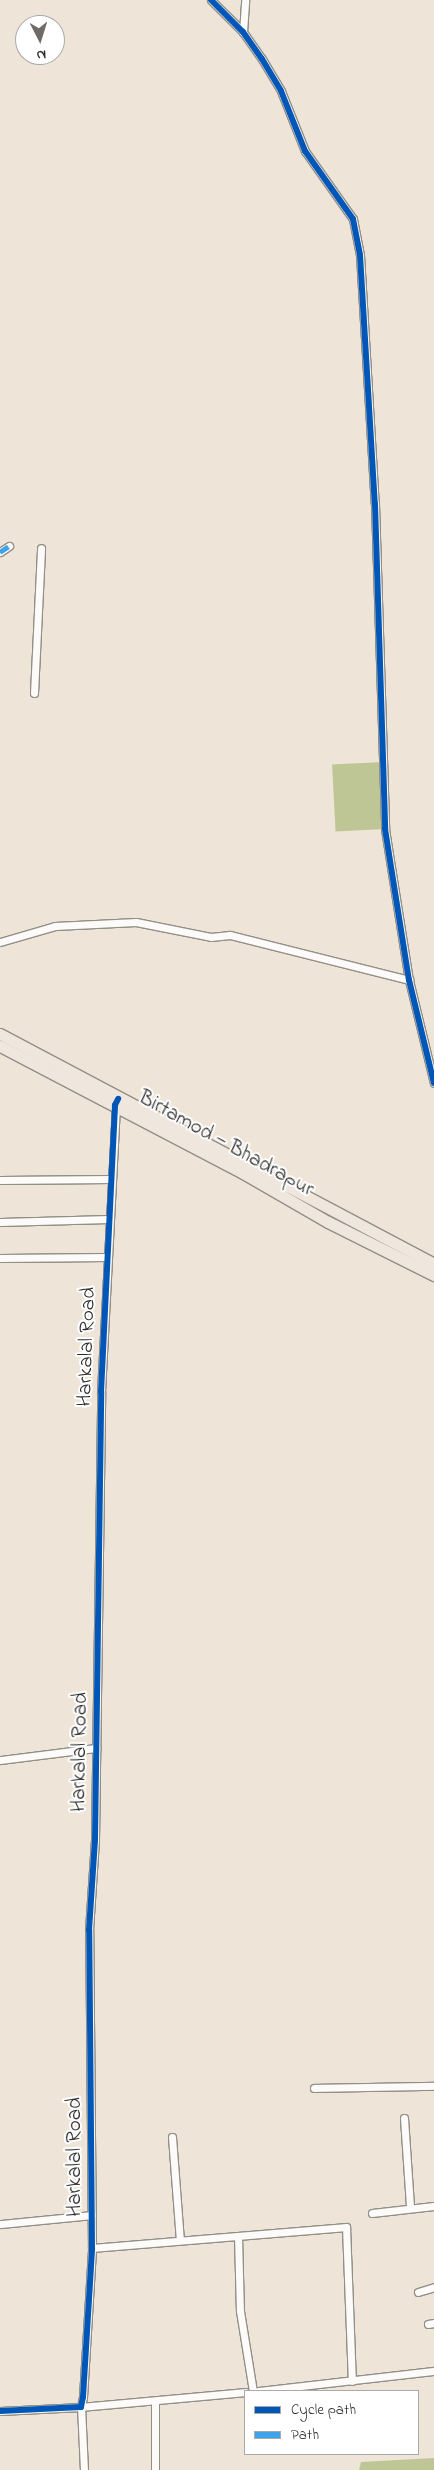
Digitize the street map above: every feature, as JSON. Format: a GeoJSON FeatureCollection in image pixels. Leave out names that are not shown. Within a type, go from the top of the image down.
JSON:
{"type":"FeatureCollection","features":[{"type":"Feature","properties":{"kind":"main road","name":"Birtamod — Bhadrapur"},"geometry":{"type":"LineString","coordinates":[[0,1034],[116,1102]]}},
{"type":"Feature","properties":{"kind":"main road","name":"Birtamod — Bhadrapur"},"geometry":{"type":"LineString","coordinates":[[0,1046],[116,1102],[434,1264]]}},
{"type":"Feature","properties":{"kind":"main road","name":"Birtamod — Bhadrapur"},"geometry":{"type":"LineString","coordinates":[[246,1169],[328,1222],[434,1275]]}},
{"type":"Feature","properties":{"kind":"street"},"geometry":{"type":"LineString","coordinates":[[211,0],[243,32],[280,91],[305,151],[353,219],[360,255],[375,504],[385,829],[410,980],[434,1080]]}},
{"type":"Feature","properties":{"kind":"street"},"geometry":{"type":"LineString","coordinates":[[243,32],[245,0]]}},
{"type":"Feature","properties":{"kind":"street"},"geometry":{"type":"LineString","coordinates":[[0,552],[9,546]]}},
{"type":"Feature","properties":{"kind":"street"},"geometry":{"type":"LineString","coordinates":[[34,693],[41,548]]}},
{"type":"Feature","properties":{"kind":"street"},"geometry":{"type":"LineString","coordinates":[[0,942],[55,926],[136,922],[211,937],[230,935],[410,980]]}},
{"type":"Feature","properties":{"kind":"street","name":"Harkalal Road"},"geometry":{"type":"LineString","coordinates":[[84,2470],[80,2407],[92,2248],[89,1930],[95,1840],[107,1257],[116,1102]]}},
{"type":"Feature","properties":{"kind":"street"},"geometry":{"type":"LineString","coordinates":[[0,1180],[111,1179]]}},
{"type":"Feature","properties":{"kind":"street"},"geometry":{"type":"LineString","coordinates":[[0,1222],[109,1219]]}},
{"type":"Feature","properties":{"kind":"street"},"geometry":{"type":"LineString","coordinates":[[0,1258],[107,1257]]}},
{"type":"Feature","properties":{"kind":"street"},"geometry":{"type":"LineString","coordinates":[[0,1760],[96,1748]]}},
{"type":"Feature","properties":{"kind":"street"},"geometry":{"type":"LineString","coordinates":[[314,2088],[434,2086]]}},
{"type":"Feature","properties":{"kind":"street"},"geometry":{"type":"LineString","coordinates":[[404,2118],[410,2207]]}},
{"type":"Feature","properties":{"kind":"street"},"geometry":{"type":"LineString","coordinates":[[172,2137],[180,2240]]}},
{"type":"Feature","properties":{"kind":"street"},"geometry":{"type":"LineString","coordinates":[[372,2213],[410,2207],[434,2206]]}},
{"type":"Feature","properties":{"kind":"street"},"geometry":{"type":"LineString","coordinates":[[0,2224],[92,2215]]}},
{"type":"Feature","properties":{"kind":"street"},"geometry":{"type":"LineString","coordinates":[[92,2248],[346,2227],[352,2381]]}},
{"type":"Feature","properties":{"kind":"street"},"geometry":{"type":"LineString","coordinates":[[238,2236],[240,2311],[253,2390]]}},
{"type":"Feature","properties":{"kind":"street"},"geometry":{"type":"LineString","coordinates":[[418,2292],[434,2287]]}},
{"type":"Feature","properties":{"kind":"street"},"geometry":{"type":"LineString","coordinates":[[267,2390],[434,2372]]}},
{"type":"Feature","properties":{"kind":"street"},"geometry":{"type":"LineString","coordinates":[[0,2411],[80,2407],[244,2392]]}},
{"type":"Feature","properties":{"kind":"street"},"geometry":{"type":"LineString","coordinates":[[155,2401],[155,2470]]}},
{"type":"Feature","properties":{"kind":"green space"},"geometry":{"type":"Polygon","coordinates":[[[382,762],[386,829],[336,832],[332,765],[382,762]]]}},
{"type":"Feature","properties":{"kind":"green space"},"geometry":{"type":"Polygon","coordinates":[[[434,2458],[434,2470],[359,2470],[361,2462],[434,2458]]]}},
{"type":"Feature","properties":{"kind":"marked path"},"geometry":{"type":"LineString","coordinates":[[0,552],[9,546]]}},
{"type":"Feature","properties":{"kind":"cycle path"},"geometry":{"type":"LineString","coordinates":[[211,0],[243,32],[262,59],[281,91],[305,151],[353,219],[360,255],[375,504],[385,829],[409,980],[434,1083]]}},
{"type":"Feature","properties":{"kind":"cycle path"},"geometry":{"type":"LineString","coordinates":[[0,2411],[81,2407],[83,2397],[92,2248],[89,1930],[95,1840],[101,1392],[115,1105],[118,1099]]}}]}
